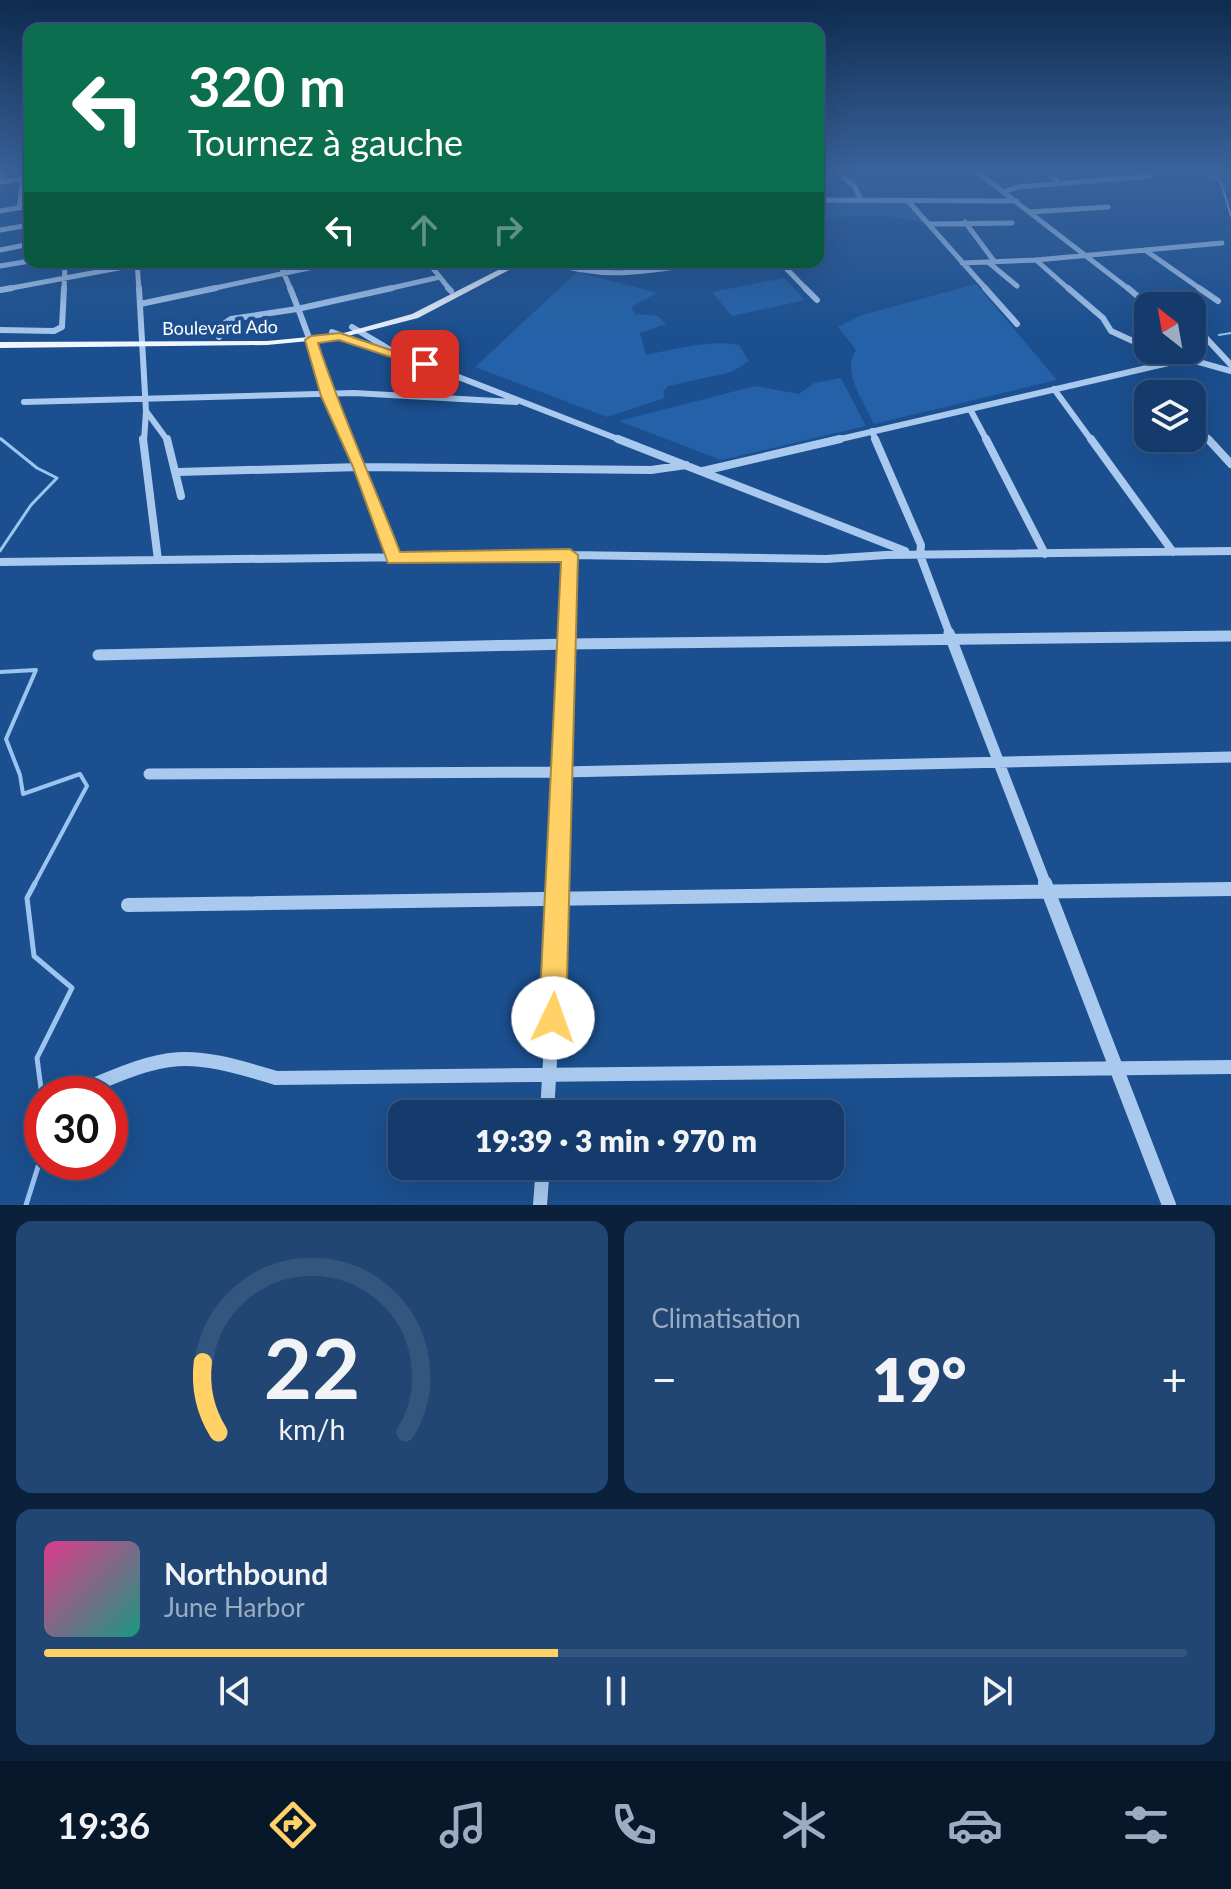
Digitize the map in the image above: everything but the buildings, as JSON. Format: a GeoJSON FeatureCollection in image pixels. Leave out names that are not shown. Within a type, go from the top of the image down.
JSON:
{"type":"FeatureCollection","features":[{"type":"Feature","properties":{"kind":"main road","name":"Boulevard Ado"},"geometry":{"type":"LineString","coordinates":[[355,329],[401,314],[495,268]]}},
{"type":"Feature","properties":{"kind":"main road","name":"Boulevard Ado"},"geometry":{"type":"LineString","coordinates":[[0,345],[336,334],[415,316],[508,268]]}},
{"type":"Feature","properties":{"kind":"main road","name":"Boulevard Ado"},"geometry":{"type":"LineString","coordinates":[[0,338],[144,341],[310,337]]}},
{"type":"Feature","properties":{"kind":"street"},"geometry":{"type":"LineString","coordinates":[[932,227],[1017,324]]}},
{"type":"Feature","properties":{"kind":"street"},"geometry":{"type":"LineString","coordinates":[[968,227],[991,261],[1017,286]]}},
{"type":"Feature","properties":{"kind":"street"},"geometry":{"type":"LineString","coordinates":[[1050,227],[1134,294]]}},
{"type":"Feature","properties":{"kind":"street"},"geometry":{"type":"LineString","coordinates":[[962,263],[1089,256],[1222,243]]}},
{"type":"Feature","properties":{"kind":"street"},"geometry":{"type":"LineString","coordinates":[[0,250],[24,245]]}},
{"type":"Feature","properties":{"kind":"street"},"geometry":{"type":"LineString","coordinates":[[1145,250],[1218,301]]}},
{"type":"Feature","properties":{"kind":"street"},"geometry":{"type":"LineString","coordinates":[[1036,260],[1103,318],[1111,331],[1134,342]]}},
{"type":"Feature","properties":{"kind":"street"},"geometry":{"type":"LineString","coordinates":[[0,266],[24,262]]}},
{"type":"Feature","properties":{"kind":"street"},"geometry":{"type":"LineString","coordinates":[[0,330],[59,329],[64,268]]}},
{"type":"Feature","properties":{"kind":"street"},"geometry":{"type":"LineString","coordinates":[[0,290],[114,268]]}},
{"type":"Feature","properties":{"kind":"street"},"geometry":{"type":"LineString","coordinates":[[137,268],[144,341],[146,411],[143,435],[158,560]]}},
{"type":"Feature","properties":{"kind":"street"},"geometry":{"type":"LineString","coordinates":[[281,268],[310,337],[328,396],[360,467],[394,558]]}},
{"type":"Feature","properties":{"kind":"street"},"geometry":{"type":"LineString","coordinates":[[140,304],[308,268]]}},
{"type":"Feature","properties":{"kind":"street"},"geometry":{"type":"LineString","coordinates":[[433,268],[451,291]]}},
{"type":"Feature","properties":{"kind":"street"},"geometry":{"type":"LineString","coordinates":[[571,268],[598,276],[660,268]]}},
{"type":"Feature","properties":{"kind":"street"},"geometry":{"type":"LineString","coordinates":[[786,268],[817,300]]}},
{"type":"Feature","properties":{"kind":"street"},"geometry":{"type":"LineString","coordinates":[[219,337],[227,320],[297,309],[440,277]]}},
{"type":"Feature","properties":{"kind":"street"},"geometry":{"type":"LineString","coordinates":[[355,329],[394,352],[890,547],[920,555]]}},
{"type":"Feature","properties":{"kind":"street"},"geometry":{"type":"LineString","coordinates":[[336,334],[375,349],[394,352]]}},
{"type":"Feature","properties":{"kind":"street"},"geometry":{"type":"LineString","coordinates":[[1206,338],[1231,365]]}},
{"type":"Feature","properties":{"kind":"street"},"geometry":{"type":"LineString","coordinates":[[1206,363],[1231,371]]}},
{"type":"Feature","properties":{"kind":"street"},"geometry":{"type":"LineString","coordinates":[[703,471],[1164,364]]}},
{"type":"Feature","properties":{"kind":"street"},"geometry":{"type":"LineString","coordinates":[[1054,389],[1173,552]]}},
{"type":"Feature","properties":{"kind":"street"},"geometry":{"type":"LineString","coordinates":[[24,402],[145,400],[193,395],[255,398],[363,393],[526,402]]}},
{"type":"Feature","properties":{"kind":"street"},"geometry":{"type":"LineString","coordinates":[[970,409],[1045,554]]}},
{"type":"Feature","properties":{"kind":"street"},"geometry":{"type":"LineString","coordinates":[[146,411],[160,422],[178,472],[181,496]]}},
{"type":"Feature","properties":{"kind":"street"},"geometry":{"type":"LineString","coordinates":[[872,431],[921,545],[920,555],[1169,1205]]}},
{"type":"Feature","properties":{"kind":"street"},"geometry":{"type":"LineString","coordinates":[[1206,436],[1231,464]]}},
{"type":"Feature","properties":{"kind":"street"},"geometry":{"type":"LineString","coordinates":[[178,472],[360,467],[651,470],[687,465]]}},
{"type":"Feature","properties":{"kind":"street"},"geometry":{"type":"LineString","coordinates":[[0,562],[570,555],[826,559],[1231,551]]}},
{"type":"Feature","properties":{"kind":"street"},"geometry":{"type":"LineString","coordinates":[[548,1100],[559,900],[570,555]]}},
{"type":"Feature","properties":{"kind":"street"},"geometry":{"type":"LineString","coordinates":[[98,655],[568,644],[1231,636]]}},
{"type":"Feature","properties":{"kind":"street"},"geometry":{"type":"LineString","coordinates":[[149,774],[563,772],[1231,757]]}},
{"type":"Feature","properties":{"kind":"street"},"geometry":{"type":"LineString","coordinates":[[128,905],[1231,889]]}},
{"type":"Feature","properties":{"kind":"street"},"geometry":{"type":"LineString","coordinates":[[115,1076],[166,1059],[190,1057],[276,1078],[1117,1071],[1231,1067]]}},
{"type":"Feature","properties":{"kind":"street"},"geometry":{"type":"LineString","coordinates":[[540,1205],[542,1180]]}},
{"type":"Feature","properties":{"kind":"shaded area"},"geometry":{"type":"Polygon","coordinates":[[[577,272],[657,293],[631,307],[635,314],[658,316],[666,324],[640,333],[646,355],[729,343],[739,345],[749,361],[732,372],[668,386],[663,392],[665,398],[607,417],[475,367],[577,272]]]}},
{"type":"Feature","properties":{"kind":"shaded area"},"geometry":{"type":"Polygon","coordinates":[[[784,278],[805,300],[732,316],[712,292],[784,278]]]}},
{"type":"Feature","properties":{"kind":"shaded area"},"geometry":{"type":"Polygon","coordinates":[[[976,284],[1057,380],[874,424],[852,377],[852,359],[856,350],[838,327],[862,315],[976,284]]]}},
{"type":"Feature","properties":{"kind":"shaded area"},"geometry":{"type":"Polygon","coordinates":[[[841,378],[866,426],[721,460],[619,421],[755,386],[799,394],[814,383],[841,378]]]}},
{"type":"Feature","properties":{"kind":"waterway"},"geometry":{"type":"LineString","coordinates":[[1219,335],[1231,333]]}},
{"type":"Feature","properties":{"kind":"waterway"},"geometry":{"type":"LineString","coordinates":[[0,438],[4,441]]}},
{"type":"Feature","properties":{"kind":"waterway"},"geometry":{"type":"LineString","coordinates":[[0,551],[31,505],[57,478],[37,468],[1,439]]}},
{"type":"Feature","properties":{"kind":"waterway"},"geometry":{"type":"LineString","coordinates":[[0,672],[36,670],[6,739],[20,775],[23,794],[80,774],[87,786],[34,885]]}},
{"type":"Feature","properties":{"kind":"waterway"},"geometry":{"type":"LineString","coordinates":[[35,883],[27,898],[34,956],[72,988],[37,1058],[39,1076]]}},
{"type":"Feature","properties":{"kind":"waterway"},"geometry":{"type":"LineString","coordinates":[[26,1205],[34,1180]]}},
{"type":"Feature","properties":{"kind":"route"},"geometry":{"type":"LineString","coordinates":[[425,364],[340,336],[311,340],[328,396],[360,467],[394,558],[570,555],[553,1018]]}}]}
